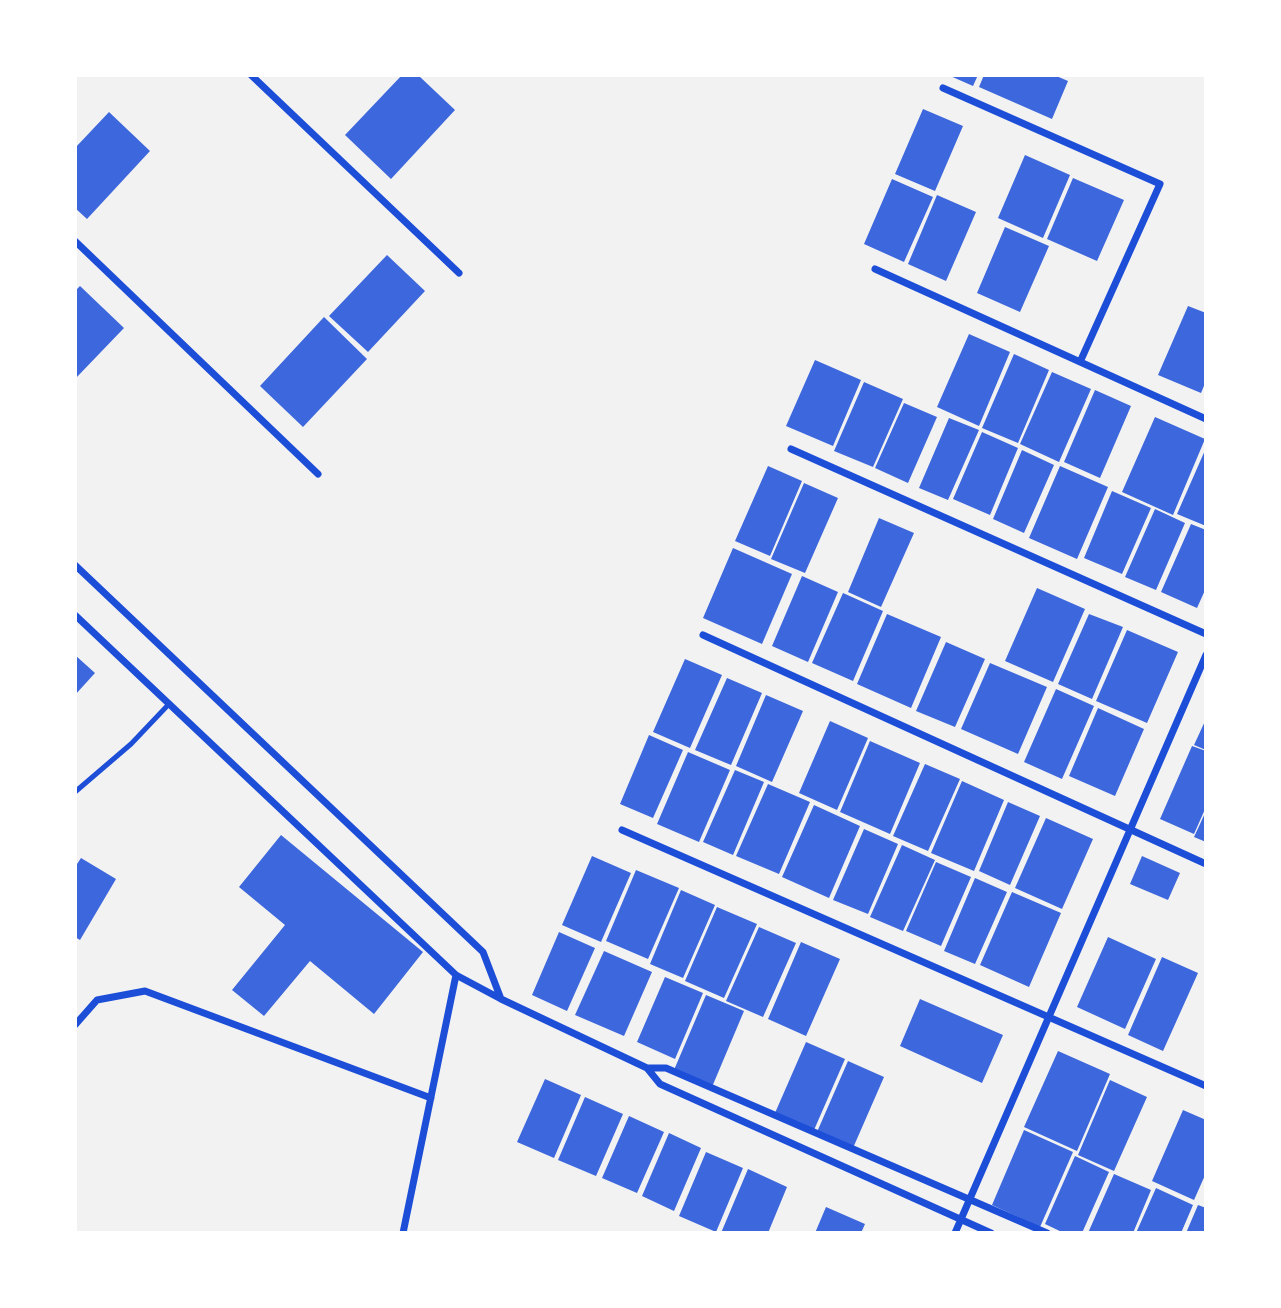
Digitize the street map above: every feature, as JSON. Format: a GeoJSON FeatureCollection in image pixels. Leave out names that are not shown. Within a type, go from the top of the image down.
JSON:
{"type":"FeatureCollection","features":[{"type":"Feature","properties":{"kind":"street"},"geometry":{"type":"LineString","coordinates":[[251,75],[459,273]]}},
{"type":"Feature","properties":{"kind":"street"},"geometry":{"type":"LineString","coordinates":[[943,88],[1160,184],[1080,362]]}},
{"type":"Feature","properties":{"kind":"street"},"geometry":{"type":"LineString","coordinates":[[75,241],[318,474]]}},
{"type":"Feature","properties":{"kind":"street"},"geometry":{"type":"LineString","coordinates":[[875,269],[1206,418]]}},
{"type":"Feature","properties":{"kind":"street"},"geometry":{"type":"LineString","coordinates":[[791,449],[1206,634]]}},
{"type":"Feature","properties":{"kind":"street"},"geometry":{"type":"LineString","coordinates":[[75,565],[483,952],[501,999]]}},
{"type":"Feature","properties":{"kind":"street"},"geometry":{"type":"LineString","coordinates":[[75,615],[456,975],[647,1068],[666,1068],[1047,1233]]}},
{"type":"Feature","properties":{"kind":"street"},"geometry":{"type":"LineString","coordinates":[[702,635],[1206,864]]}},
{"type":"Feature","properties":{"kind":"street"},"geometry":{"type":"LineString","coordinates":[[956,1233],[1206,655]]}},
{"type":"Feature","properties":{"kind":"street"},"geometry":{"type":"LineString","coordinates":[[622,830],[1206,1086]]}},
{"type":"Feature","properties":{"kind":"street"},"geometry":{"type":"LineString","coordinates":[[403,1233],[456,975]]}},
{"type":"Feature","properties":{"kind":"street"},"geometry":{"type":"LineString","coordinates":[[75,1025],[97,1000],[145,991],[431,1098]]}},
{"type":"Feature","properties":{"kind":"street"},"geometry":{"type":"LineString","coordinates":[[647,1068],[660,1084],[991,1233]]}},
{"type":"Feature","properties":{"kind":"lane"},"geometry":{"type":"LineString","coordinates":[[75,792],[131,744],[169,704]]}},
{"type":"Feature","properties":{"kind":"building"},"geometry":{"type":"Polygon","coordinates":[[[402,75],[418,75],[455,110],[391,179],[345,135],[402,75]]]}},
{"type":"Feature","properties":{"kind":"building"},"geometry":{"type":"Polygon","coordinates":[[[948,75],[978,75],[973,86],[948,75]]]}},
{"type":"Feature","properties":{"kind":"building"},"geometry":{"type":"Polygon","coordinates":[[[984,75],[1054,75],[1068,81],[1052,119],[979,87],[984,75]]]}},
{"type":"Feature","properties":{"kind":"building"},"geometry":{"type":"Polygon","coordinates":[[[923,109],[963,126],[935,191],[895,174],[923,109]]]}},
{"type":"Feature","properties":{"kind":"building"},"geometry":{"type":"Polygon","coordinates":[[[109,112],[150,151],[87,219],[75,208],[75,148],[109,112]]]}},
{"type":"Feature","properties":{"kind":"building"},"geometry":{"type":"Polygon","coordinates":[[[1025,155],[1070,175],[1043,238],[998,218],[1025,155]]]}},
{"type":"Feature","properties":{"kind":"building"},"geometry":{"type":"Polygon","coordinates":[[[1073,178],[1124,200],[1097,261],[1047,239],[1073,178]]]}},
{"type":"Feature","properties":{"kind":"building"},"geometry":{"type":"Polygon","coordinates":[[[892,179],[933,197],[904,262],[864,244],[892,179]]]}},
{"type":"Feature","properties":{"kind":"building"},"geometry":{"type":"Polygon","coordinates":[[[937,195],[976,212],[946,281],[908,264],[937,195]]]}},
{"type":"Feature","properties":{"kind":"building"},"geometry":{"type":"Polygon","coordinates":[[[1005,227],[1049,246],[1020,312],[977,293],[1005,227]]]}},
{"type":"Feature","properties":{"kind":"building"},"geometry":{"type":"Polygon","coordinates":[[[387,255],[425,291],[368,352],[329,316],[387,255]]]}},
{"type":"Feature","properties":{"kind":"building"},"geometry":{"type":"Polygon","coordinates":[[[80,286],[124,328],[75,379],[75,291],[80,286]]]}},
{"type":"Feature","properties":{"kind":"building"},"geometry":{"type":"Polygon","coordinates":[[[1188,306],[1206,313],[1206,381],[1201,393],[1158,375],[1188,306]]]}},
{"type":"Feature","properties":{"kind":"building"},"geometry":{"type":"Polygon","coordinates":[[[324,317],[367,359],[303,427],[260,386],[324,317]]]}},
{"type":"Feature","properties":{"kind":"building"},"geometry":{"type":"Polygon","coordinates":[[[969,334],[1010,352],[979,426],[937,407],[969,334]]]}},
{"type":"Feature","properties":{"kind":"building"},"geometry":{"type":"Polygon","coordinates":[[[1014,354],[1049,370],[1018,443],[982,428],[1014,354]]]}},
{"type":"Feature","properties":{"kind":"building"},"geometry":{"type":"Polygon","coordinates":[[[815,360],[861,380],[833,446],[786,426],[815,360]]]}},
{"type":"Feature","properties":{"kind":"building"},"geometry":{"type":"Polygon","coordinates":[[[1052,372],[1091,389],[1059,462],[1020,444],[1052,372]]]}},
{"type":"Feature","properties":{"kind":"building"},"geometry":{"type":"Polygon","coordinates":[[[864,382],[903,399],[873,467],[834,451],[864,382]]]}},
{"type":"Feature","properties":{"kind":"building"},"geometry":{"type":"Polygon","coordinates":[[[1095,390],[1131,406],[1100,478],[1064,462],[1095,390]]]}},
{"type":"Feature","properties":{"kind":"building"},"geometry":{"type":"Polygon","coordinates":[[[904,403],[937,417],[908,483],[875,468],[904,403]]]}},
{"type":"Feature","properties":{"kind":"building"},"geometry":{"type":"Polygon","coordinates":[[[1155,417],[1205,439],[1173,515],[1122,492],[1155,417]]]}},
{"type":"Feature","properties":{"kind":"building"},"geometry":{"type":"Polygon","coordinates":[[[949,418],[979,430],[948,500],[919,488],[949,418]]]}},
{"type":"Feature","properties":{"kind":"building"},"geometry":{"type":"Polygon","coordinates":[[[982,432],[1018,448],[990,515],[953,499],[982,432]]]}},
{"type":"Feature","properties":{"kind":"building"},"geometry":{"type":"Polygon","coordinates":[[[1206,448],[1206,526],[1177,514],[1206,448]]]}},
{"type":"Feature","properties":{"kind":"building"},"geometry":{"type":"Polygon","coordinates":[[[1022,450],[1054,465],[1024,533],[993,519],[1022,450]]]}},
{"type":"Feature","properties":{"kind":"building"},"geometry":{"type":"Polygon","coordinates":[[[768,466],[802,481],[770,556],[735,541],[768,466]]]}},
{"type":"Feature","properties":{"kind":"building"},"geometry":{"type":"Polygon","coordinates":[[[1060,466],[1108,487],[1077,559],[1029,538],[1060,466]]]}},
{"type":"Feature","properties":{"kind":"building"},"geometry":{"type":"Polygon","coordinates":[[[804,483],[838,498],[805,573],[771,559],[804,483]]]}},
{"type":"Feature","properties":{"kind":"building"},"geometry":{"type":"Polygon","coordinates":[[[1112,491],[1151,508],[1122,574],[1084,558],[1112,491]]]}},
{"type":"Feature","properties":{"kind":"building"},"geometry":{"type":"Polygon","coordinates":[[[1155,509],[1185,523],[1156,590],[1125,577],[1155,509]]]}},
{"type":"Feature","properties":{"kind":"building"},"geometry":{"type":"Polygon","coordinates":[[[879,518],[914,533],[881,607],[848,592],[879,518]]]}},
{"type":"Feature","properties":{"kind":"building"},"geometry":{"type":"Polygon","coordinates":[[[1191,524],[1206,530],[1206,588],[1197,608],[1161,592],[1191,524]]]}},
{"type":"Feature","properties":{"kind":"building"},"geometry":{"type":"Polygon","coordinates":[[[733,548],[792,574],[762,644],[703,618],[733,548]]]}},
{"type":"Feature","properties":{"kind":"building"},"geometry":{"type":"Polygon","coordinates":[[[802,576],[838,592],[808,662],[772,646],[802,576]]]}},
{"type":"Feature","properties":{"kind":"building"},"geometry":{"type":"Polygon","coordinates":[[[1037,588],[1085,609],[1053,682],[1005,661],[1037,588]]]}},
{"type":"Feature","properties":{"kind":"building"},"geometry":{"type":"Polygon","coordinates":[[[843,593],[883,611],[853,681],[812,663],[843,593]]]}},
{"type":"Feature","properties":{"kind":"building"},"geometry":{"type":"Polygon","coordinates":[[[887,614],[941,637],[911,708],[857,684],[887,614]]]}},
{"type":"Feature","properties":{"kind":"building"},"geometry":{"type":"Polygon","coordinates":[[[1089,614],[1123,627],[1092,699],[1058,684],[1089,614]]]}},
{"type":"Feature","properties":{"kind":"building"},"geometry":{"type":"Polygon","coordinates":[[[1127,630],[1178,652],[1147,723],[1096,701],[1127,630]]]}},
{"type":"Feature","properties":{"kind":"building"},"geometry":{"type":"Polygon","coordinates":[[[946,642],[985,659],[955,727],[916,711],[946,642]]]}},
{"type":"Feature","properties":{"kind":"building"},"geometry":{"type":"Polygon","coordinates":[[[75,655],[95,673],[75,695],[75,655]]]}},
{"type":"Feature","properties":{"kind":"building"},"geometry":{"type":"Polygon","coordinates":[[[685,659],[722,675],[690,748],[653,732],[685,659]]]}},
{"type":"Feature","properties":{"kind":"building"},"geometry":{"type":"Polygon","coordinates":[[[990,663],[1047,687],[1018,754],[961,729],[990,663]]]}},
{"type":"Feature","properties":{"kind":"building"},"geometry":{"type":"Polygon","coordinates":[[[727,678],[762,693],[731,765],[695,750],[727,678]]]}},
{"type":"Feature","properties":{"kind":"building"},"geometry":{"type":"Polygon","coordinates":[[[1056,689],[1094,706],[1062,779],[1024,762],[1056,689]]]}},
{"type":"Feature","properties":{"kind":"building"},"geometry":{"type":"Polygon","coordinates":[[[766,695],[803,711],[772,782],[736,766],[766,695]]]}},
{"type":"Feature","properties":{"kind":"building"},"geometry":{"type":"Polygon","coordinates":[[[1098,708],[1144,729],[1115,796],[1069,776],[1098,708]]]}},
{"type":"Feature","properties":{"kind":"building"},"geometry":{"type":"Polygon","coordinates":[[[1206,719],[1206,750],[1194,745],[1206,719]]]}},
{"type":"Feature","properties":{"kind":"building"},"geometry":{"type":"Polygon","coordinates":[[[830,721],[868,738],[837,810],[799,793],[830,721]]]}},
{"type":"Feature","properties":{"kind":"building"},"geometry":{"type":"Polygon","coordinates":[[[649,735],[683,750],[653,818],[620,804],[649,735]]]}},
{"type":"Feature","properties":{"kind":"building"},"geometry":{"type":"Polygon","coordinates":[[[870,741],[920,763],[890,834],[840,812],[870,741]]]}},
{"type":"Feature","properties":{"kind":"building"},"geometry":{"type":"Polygon","coordinates":[[[1192,746],[1206,751],[1206,807],[1194,834],[1160,819],[1192,746]]]}},
{"type":"Feature","properties":{"kind":"building"},"geometry":{"type":"Polygon","coordinates":[[[688,752],[730,770],[699,842],[657,824],[688,752]]]}},
{"type":"Feature","properties":{"kind":"building"},"geometry":{"type":"Polygon","coordinates":[[[925,764],[960,779],[928,851],[893,836],[925,764]]]}},
{"type":"Feature","properties":{"kind":"building"},"geometry":{"type":"Polygon","coordinates":[[[735,770],[764,782],[733,855],[703,842],[735,770]]]}},
{"type":"Feature","properties":{"kind":"building"},"geometry":{"type":"Polygon","coordinates":[[[962,781],[1004,800],[974,871],[931,853],[962,781]]]}},
{"type":"Feature","properties":{"kind":"building"},"geometry":{"type":"Polygon","coordinates":[[[768,784],[810,802],[779,874],[736,856],[768,784]]]}},
{"type":"Feature","properties":{"kind":"building"},"geometry":{"type":"Polygon","coordinates":[[[1008,802],[1040,816],[1010,885],[979,871],[1008,802]]]}},
{"type":"Feature","properties":{"kind":"building"},"geometry":{"type":"Polygon","coordinates":[[[814,805],[860,826],[829,898],[782,877],[814,805]]]}},
{"type":"Feature","properties":{"kind":"building"},"geometry":{"type":"Polygon","coordinates":[[[1206,811],[1206,842],[1194,837],[1206,811]]]}},
{"type":"Feature","properties":{"kind":"building"},"geometry":{"type":"Polygon","coordinates":[[[1046,818],[1093,839],[1062,909],[1015,888],[1046,818]]]}},
{"type":"Feature","properties":{"kind":"building"},"geometry":{"type":"Polygon","coordinates":[[[864,829],[898,844],[868,914],[833,900],[864,829]]]}},
{"type":"Feature","properties":{"kind":"building"},"geometry":{"type":"Polygon","coordinates":[[[281,835],[423,952],[374,1014],[310,961],[264,1016],[232,990],[285,925],[239,887],[281,835]]]}},
{"type":"Feature","properties":{"kind":"building"},"geometry":{"type":"Polygon","coordinates":[[[902,845],[935,860],[903,931],[870,917],[902,845]]]}},
{"type":"Feature","properties":{"kind":"building"},"geometry":{"type":"Polygon","coordinates":[[[592,856],[631,873],[601,942],[562,925],[592,856]]]}},
{"type":"Feature","properties":{"kind":"building"},"geometry":{"type":"Polygon","coordinates":[[[1142,856],[1180,873],[1168,900],[1130,884],[1142,856]]]}},
{"type":"Feature","properties":{"kind":"building"},"geometry":{"type":"Polygon","coordinates":[[[81,858],[116,879],[80,940],[75,937],[75,867],[81,858]]]}},
{"type":"Feature","properties":{"kind":"building"},"geometry":{"type":"Polygon","coordinates":[[[936,862],[971,877],[941,946],[906,931],[936,862]]]}},
{"type":"Feature","properties":{"kind":"building"},"geometry":{"type":"Polygon","coordinates":[[[636,870],[679,888],[648,959],[606,941],[636,870]]]}},
{"type":"Feature","properties":{"kind":"building"},"geometry":{"type":"Polygon","coordinates":[[[975,878],[1007,892],[975,964],[944,951],[975,878]]]}},
{"type":"Feature","properties":{"kind":"building"},"geometry":{"type":"Polygon","coordinates":[[[681,890],[715,905],[683,978],[650,964],[681,890]]]}},
{"type":"Feature","properties":{"kind":"building"},"geometry":{"type":"Polygon","coordinates":[[[1012,892],[1061,913],[1029,987],[980,965],[1012,892]]]}},
{"type":"Feature","properties":{"kind":"building"},"geometry":{"type":"Polygon","coordinates":[[[717,907],[757,924],[724,998],[685,981],[717,907]]]}},
{"type":"Feature","properties":{"kind":"building"},"geometry":{"type":"Polygon","coordinates":[[[759,927],[796,943],[763,1017],[726,1001],[759,927]]]}},
{"type":"Feature","properties":{"kind":"building"},"geometry":{"type":"Polygon","coordinates":[[[559,932],[595,948],[567,1011],[532,995],[559,932]]]}},
{"type":"Feature","properties":{"kind":"building"},"geometry":{"type":"Polygon","coordinates":[[[1108,937],[1156,959],[1125,1029],[1077,1007],[1108,937]]]}},
{"type":"Feature","properties":{"kind":"building"},"geometry":{"type":"Polygon","coordinates":[[[801,942],[840,959],[806,1036],[768,1019],[801,942]]]}},
{"type":"Feature","properties":{"kind":"building"},"geometry":{"type":"Polygon","coordinates":[[[604,951],[652,972],[624,1036],[575,1015],[604,951]]]}},
{"type":"Feature","properties":{"kind":"building"},"geometry":{"type":"Polygon","coordinates":[[[1162,957],[1198,973],[1163,1051],[1128,1035],[1162,957]]]}},
{"type":"Feature","properties":{"kind":"building"},"geometry":{"type":"Polygon","coordinates":[[[665,977],[703,993],[675,1059],[637,1042],[665,977]]]}},
{"type":"Feature","properties":{"kind":"building"},"geometry":{"type":"Polygon","coordinates":[[[706,995],[744,1011],[712,1087],[674,1070],[706,995]]]}},
{"type":"Feature","properties":{"kind":"building"},"geometry":{"type":"Polygon","coordinates":[[[920,999],[1003,1035],[982,1083],[900,1046],[920,999]]]}},
{"type":"Feature","properties":{"kind":"building"},"geometry":{"type":"Polygon","coordinates":[[[806,1042],[845,1059],[814,1130],[775,1113],[806,1042]]]}},
{"type":"Feature","properties":{"kind":"building"},"geometry":{"type":"Polygon","coordinates":[[[1058,1051],[1110,1074],[1077,1151],[1024,1127],[1058,1051]]]}},
{"type":"Feature","properties":{"kind":"building"},"geometry":{"type":"Polygon","coordinates":[[[848,1061],[884,1077],[853,1148],[817,1132],[848,1061]]]}},
{"type":"Feature","properties":{"kind":"building"},"geometry":{"type":"Polygon","coordinates":[[[545,1079],[581,1095],[554,1158],[517,1142],[545,1079]]]}},
{"type":"Feature","properties":{"kind":"building"},"geometry":{"type":"Polygon","coordinates":[[[1110,1080],[1147,1097],[1114,1171],[1078,1155],[1110,1080]]]}},
{"type":"Feature","properties":{"kind":"building"},"geometry":{"type":"Polygon","coordinates":[[[585,1097],[623,1114],[596,1176],[558,1160],[585,1097]]]}},
{"type":"Feature","properties":{"kind":"building"},"geometry":{"type":"Polygon","coordinates":[[[1183,1110],[1206,1120],[1206,1173],[1194,1200],[1152,1181],[1183,1110]]]}},
{"type":"Feature","properties":{"kind":"building"},"geometry":{"type":"Polygon","coordinates":[[[629,1116],[664,1132],[637,1193],[602,1178],[629,1116]]]}},
{"type":"Feature","properties":{"kind":"building"},"geometry":{"type":"Polygon","coordinates":[[[1024,1130],[1073,1152],[1040,1227],[992,1205],[1024,1130]]]}},
{"type":"Feature","properties":{"kind":"building"},"geometry":{"type":"Polygon","coordinates":[[[669,1133],[701,1148],[674,1211],[642,1196],[669,1133]]]}},
{"type":"Feature","properties":{"kind":"building"},"geometry":{"type":"Polygon","coordinates":[[[706,1152],[743,1168],[716,1232],[679,1216],[706,1152]]]}},
{"type":"Feature","properties":{"kind":"building"},"geometry":{"type":"Polygon","coordinates":[[[1075,1156],[1109,1172],[1082,1233],[1064,1233],[1045,1224],[1075,1156]]]}},
{"type":"Feature","properties":{"kind":"building"},"geometry":{"type":"Polygon","coordinates":[[[748,1169],[787,1187],[768,1233],[721,1233],[748,1169]]]}},
{"type":"Feature","properties":{"kind":"building"},"geometry":{"type":"Polygon","coordinates":[[[1114,1174],[1151,1190],[1133,1233],[1088,1233],[1114,1174]]]}},
{"type":"Feature","properties":{"kind":"building"},"geometry":{"type":"Polygon","coordinates":[[[1156,1188],[1193,1205],[1181,1233],[1136,1233],[1156,1188]]]}},
{"type":"Feature","properties":{"kind":"building"},"geometry":{"type":"Polygon","coordinates":[[[1198,1205],[1206,1208],[1206,1233],[1186,1233],[1198,1205]]]}},
{"type":"Feature","properties":{"kind":"building"},"geometry":{"type":"Polygon","coordinates":[[[826,1207],[865,1224],[861,1233],[815,1233],[826,1207]]]}}]}
